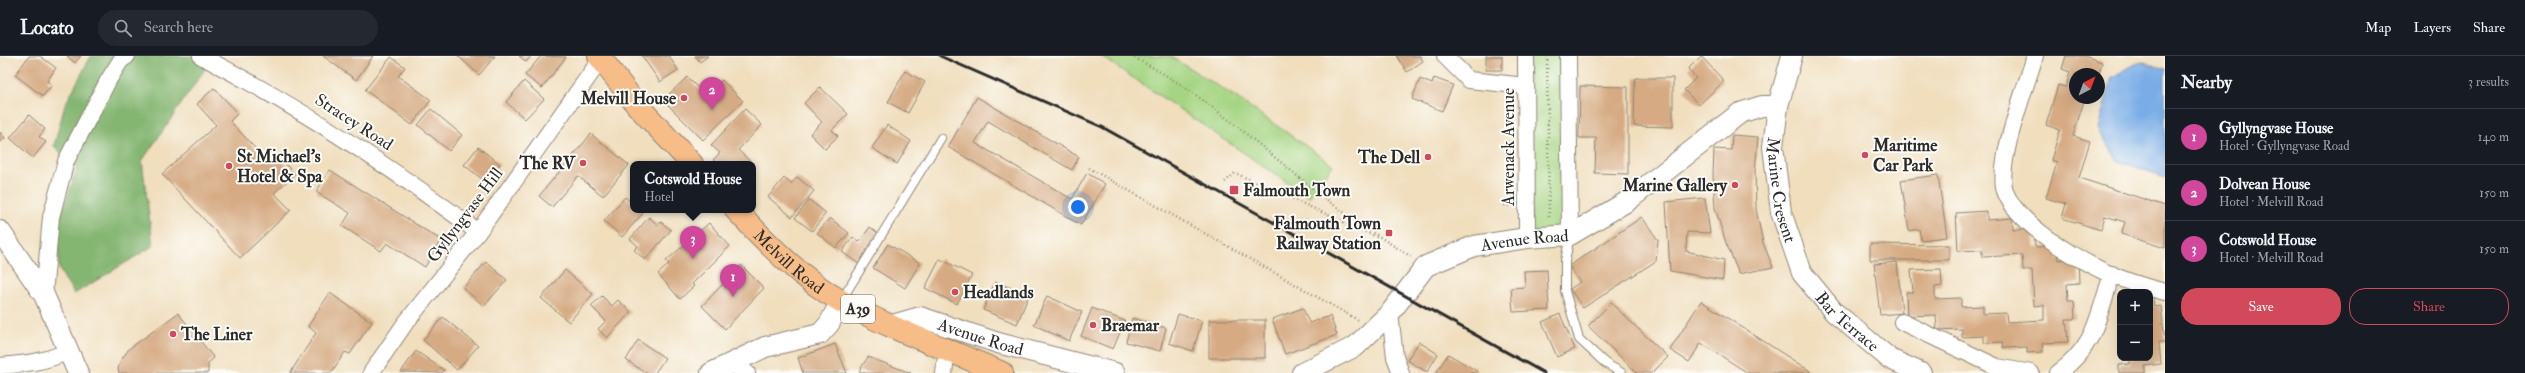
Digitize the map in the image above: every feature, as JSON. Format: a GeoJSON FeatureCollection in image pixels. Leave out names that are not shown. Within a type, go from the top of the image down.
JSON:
{"type":"FeatureCollection","features":[{"type":"Feature","properties":{"kind":"main road"},"geometry":{"type":"LineString","coordinates":[[600,57],[636,104],[689,161]]}},
{"type":"Feature","properties":{"kind":"main road","name":"Melvill Road"},"geometry":{"type":"LineString","coordinates":[[739,213],[767,243],[816,284],[841,301],[1002,373]]}},
{"type":"Feature","properties":{"kind":"street"},"geometry":{"type":"LineString","coordinates":[[44,295],[51,217],[66,161],[109,79],[121,60],[127,56]]}},
{"type":"Feature","properties":{"kind":"street","name":"Stracey Road"},"geometry":{"type":"LineString","coordinates":[[201,56],[264,88],[332,130],[409,180],[478,232]]}},
{"type":"Feature","properties":{"kind":"street"},"geometry":{"type":"LineString","coordinates":[[1445,56],[1469,80],[1526,86]]}},
{"type":"Feature","properties":{"kind":"street","name":"Arwenack Avenue"},"geometry":{"type":"LineString","coordinates":[[1526,56],[1527,238]]}},
{"type":"Feature","properties":{"kind":"street"},"geometry":{"type":"LineString","coordinates":[[1568,56],[1570,234]]}},
{"type":"Feature","properties":{"kind":"street","name":"Marine Cresent"},"geometry":{"type":"LineString","coordinates":[[1792,56],[1778,106],[1773,147],[1781,212],[1802,273]]}},
{"type":"Feature","properties":{"kind":"street"},"geometry":{"type":"LineString","coordinates":[[2035,56],[2004,160],[2005,190],[2018,213],[2055,243],[2112,274],[2165,292]]}},
{"type":"Feature","properties":{"kind":"street","name":"Gyllyngvase Hill"},"geometry":{"type":"LineString","coordinates":[[371,373],[404,325],[478,232],[600,57]]}},
{"type":"Feature","properties":{"kind":"street","name":"Avenue Road"},"geometry":{"type":"LineString","coordinates":[[1302,373],[1356,346],[1390,313],[1426,266],[1474,246],[1527,238],[1549,238],[1570,234],[1626,202],[1740,113],[1762,106],[1778,106]]}},
{"type":"Feature","properties":{"kind":"street"},"geometry":{"type":"LineString","coordinates":[[0,231],[44,295],[78,373]]}},
{"type":"Feature","properties":{"kind":"street","name":"Bar Terrace"},"geometry":{"type":"LineString","coordinates":[[1802,273],[1834,312],[1890,359],[1921,373]]}},
{"type":"Feature","properties":{"kind":"street"},"geometry":{"type":"LineString","coordinates":[[2058,373],[2074,362],[2089,344],[2112,274]]}},
{"type":"Feature","properties":{"kind":"street"},"geometry":{"type":"LineString","coordinates":[[711,373],[729,363],[765,347],[820,334],[829,324],[841,301]]}},
{"type":"Feature","properties":{"kind":"street"},"geometry":{"type":"LineString","coordinates":[[1390,313],[1395,357],[1401,373]]}},
{"type":"Feature","properties":{"kind":"street","name":"Avenue Road"},"geometry":{"type":"LineString","coordinates":[[892,325],[920,317],[998,343],[1115,373]]}},
{"type":"Feature","properties":{"kind":"street"},"geometry":{"type":"LineString","coordinates":[[1902,322],[1997,367],[2032,373]]}},
{"type":"Feature","properties":{"kind":"street"},"geometry":{"type":"LineString","coordinates":[[944,373],[947,349]]}},
{"type":"Feature","properties":{"kind":"street"},"geometry":{"type":"LineString","coordinates":[[0,366],[27,364],[53,358],[68,351]]}},
{"type":"Feature","properties":{"kind":"street"},"geometry":{"type":"LineString","coordinates":[[729,363],[748,373]]}},
{"type":"Feature","properties":{"kind":"lane"},"geometry":{"type":"LineString","coordinates":[[841,301],[940,138]]}},
{"type":"Feature","properties":{"kind":"lane"},"geometry":{"type":"LineString","coordinates":[[1570,234],[1565,261],[1565,291],[1579,339],[1605,363],[1622,373]]}},
{"type":"Feature","properties":{"kind":"path"},"geometry":{"type":"LineString","coordinates":[[1132,56],[1163,72],[1229,120],[1327,200],[1385,241],[1426,266]]}},
{"type":"Feature","properties":{"kind":"path"},"geometry":{"type":"LineString","coordinates":[[1547,56],[1549,238]]}},
{"type":"Feature","properties":{"kind":"path"},"geometry":{"type":"LineString","coordinates":[[1089,168],[1248,260],[1354,316],[1370,332]]}},
{"type":"Feature","properties":{"kind":"path"},"geometry":{"type":"LineString","coordinates":[[1225,182],[1235,173],[1385,241]]}},
{"type":"Feature","properties":{"kind":"green space"},"geometry":{"type":"Polygon","coordinates":[[[91,56],[206,56],[205,69],[142,161],[153,246],[74,294],[59,269],[58,225],[77,169],[54,146],[65,105],[91,56]]]}},
{"type":"Feature","properties":{"kind":"green space"},"geometry":{"type":"Polygon","coordinates":[[[1101,56],[1170,56],[1234,96],[1333,165],[1309,197],[1101,56]]]}},
{"type":"Feature","properties":{"kind":"green space"},"geometry":{"type":"Polygon","coordinates":[[[1529,56],[1565,56],[1567,232],[1531,234],[1529,56]]]}},
{"type":"Feature","properties":{"kind":"water"},"geometry":{"type":"Polygon","coordinates":[[[2141,61],[2165,69],[2165,177],[2118,161],[2098,129],[2112,77],[2141,61]]]}},
{"type":"Feature","properties":{"kind":"building"},"geometry":{"type":"Polygon","coordinates":[[[29,56],[40,56],[56,68],[47,81],[52,85],[43,96],[15,75],[29,56]]]}},
{"type":"Feature","properties":{"kind":"building"},"geometry":{"type":"Polygon","coordinates":[[[67,56],[81,56],[75,63],[67,56]]]}},
{"type":"Feature","properties":{"kind":"building"},"geometry":{"type":"Polygon","coordinates":[[[323,56],[373,56],[356,80],[323,56]]]}},
{"type":"Feature","properties":{"kind":"building"},"geometry":{"type":"Polygon","coordinates":[[[458,56],[495,56],[479,75],[458,56]]]}},
{"type":"Feature","properties":{"kind":"building"},"geometry":{"type":"Polygon","coordinates":[[[519,56],[531,56],[526,62],[519,56]]]}},
{"type":"Feature","properties":{"kind":"building"},"geometry":{"type":"Polygon","coordinates":[[[541,56],[566,57],[542,88],[525,75],[541,56]]]}},
{"type":"Feature","properties":{"kind":"building"},"geometry":{"type":"Polygon","coordinates":[[[642,56],[669,56],[678,70],[660,82],[642,56]]]}},
{"type":"Feature","properties":{"kind":"building"},"geometry":{"type":"Polygon","coordinates":[[[695,56],[708,56],[700,62],[695,56]]]}},
{"type":"Feature","properties":{"kind":"building"},"geometry":{"type":"Polygon","coordinates":[[[1397,56],[1420,56],[1423,61],[1407,72],[1397,56]]]}},
{"type":"Feature","properties":{"kind":"building"},"geometry":{"type":"Polygon","coordinates":[[[1486,56],[1502,56],[1502,70],[1486,70],[1486,56]]]}},
{"type":"Feature","properties":{"kind":"building"},"geometry":{"type":"Polygon","coordinates":[[[1701,56],[1724,81],[1699,105],[1684,90],[1696,78],[1688,69],[1701,56]]]}},
{"type":"Feature","properties":{"kind":"building"},"geometry":{"type":"Polygon","coordinates":[[[2066,56],[2084,56],[2102,62],[2100,68],[2069,68],[2069,72],[2062,69],[2066,56]]]}},
{"type":"Feature","properties":{"kind":"building"},"geometry":{"type":"Polygon","coordinates":[[[391,57],[405,67],[398,76],[431,100],[412,125],[365,90],[391,57]]]}},
{"type":"Feature","properties":{"kind":"building"},"geometry":{"type":"Polygon","coordinates":[[[905,71],[925,82],[908,113],[888,102],[905,71]]]}},
{"type":"Feature","properties":{"kind":"building"},"geometry":{"type":"Polygon","coordinates":[[[2069,76],[2069,104],[2083,104],[2073,136],[2090,141],[2079,178],[2165,206],[2165,248],[2121,234],[2125,222],[2105,216],[2101,230],[2062,218],[2066,204],[2046,198],[2057,162],[2051,160],[2060,130],[2046,125],[2058,85],[2066,87],[2069,76]]]}},
{"type":"Feature","properties":{"kind":"building"},"geometry":{"type":"Polygon","coordinates":[[[687,77],[706,96],[722,80],[743,101],[703,140],[663,100],[687,77]]]}},
{"type":"Feature","properties":{"kind":"building"},"geometry":{"type":"Polygon","coordinates":[[[1434,78],[1453,85],[1442,111],[1412,99],[1420,79],[1432,84],[1434,78]]]}},
{"type":"Feature","properties":{"kind":"building"},"geometry":{"type":"Polygon","coordinates":[[[1635,78],[1673,78],[1673,127],[1634,126],[1635,78]]]}},
{"type":"Feature","properties":{"kind":"building"},"geometry":{"type":"Polygon","coordinates":[[[524,81],[544,99],[525,119],[506,102],[524,81]]]}},
{"type":"Feature","properties":{"kind":"building"},"geometry":{"type":"Polygon","coordinates":[[[1580,86],[1628,87],[1628,174],[1595,173],[1596,138],[1579,138],[1580,86]]]}},
{"type":"Feature","properties":{"kind":"building"},"geometry":{"type":"Polygon","coordinates":[[[820,87],[848,114],[832,130],[838,136],[825,149],[810,134],[822,122],[804,103],[820,87]]]}},
{"type":"Feature","properties":{"kind":"building","name":"St Michael's Hotel & Spa"},"geometry":{"type":"Polygon","coordinates":[[[214,88],[238,113],[230,121],[265,159],[273,151],[295,174],[274,193],[291,210],[240,258],[162,174],[216,125],[197,104],[214,88]]]}},
{"type":"Feature","properties":{"kind":"building"},"geometry":{"type":"Polygon","coordinates":[[[977,97],[1079,157],[1072,170],[988,121],[975,143],[1072,199],[1087,173],[1105,184],[1081,225],[948,147],[977,97]]]}},
{"type":"Feature","properties":{"kind":"building"},"geometry":{"type":"Polygon","coordinates":[[[431,109],[462,135],[449,151],[418,125],[431,109]]]}},
{"type":"Feature","properties":{"kind":"building"},"geometry":{"type":"Polygon","coordinates":[[[745,109],[762,125],[738,150],[750,161],[714,161],[713,160],[720,153],[711,145],[745,109]]]}},
{"type":"Feature","properties":{"kind":"building"},"geometry":{"type":"Polygon","coordinates":[[[29,115],[45,129],[39,137],[46,142],[33,158],[10,138],[29,115]]]}},
{"type":"Feature","properties":{"kind":"building"},"geometry":{"type":"Polygon","coordinates":[[[887,125],[911,141],[897,164],[872,148],[887,125]]]}},
{"type":"Feature","properties":{"kind":"building"},"geometry":{"type":"Polygon","coordinates":[[[0,132],[5,138],[0,142],[0,132]]]}},
{"type":"Feature","properties":{"kind":"building","name":"The RV"},"geometry":{"type":"Polygon","coordinates":[[[591,134],[629,165],[603,196],[578,176],[552,207],[539,196],[591,134]]]}},
{"type":"Feature","properties":{"kind":"building"},"geometry":{"type":"Polygon","coordinates":[[[1732,135],[1758,137],[1755,172],[1756,209],[1763,243],[1773,267],[1739,274],[1726,243],[1715,208],[1713,175],[1714,149],[1731,150],[1732,135]]]}},
{"type":"Feature","properties":{"kind":"building"},"geometry":{"type":"Polygon","coordinates":[[[478,147],[500,164],[486,182],[464,165],[478,147]]]}},
{"type":"Feature","properties":{"kind":"building"},"geometry":{"type":"Polygon","coordinates":[[[330,170],[441,240],[425,267],[387,243],[381,251],[342,226],[350,213],[316,192],[330,170]]]}},
{"type":"Feature","properties":{"kind":"building"},"geometry":{"type":"Polygon","coordinates":[[[1938,175],[1947,237],[1921,240],[1919,229],[1909,231],[1901,180],[1938,175]]]}},
{"type":"Feature","properties":{"kind":"building"},"geometry":{"type":"Polygon","coordinates":[[[797,177],[814,191],[792,217],[768,197],[784,178],[791,184],[797,177]]]}},
{"type":"Feature","properties":{"kind":"building"},"geometry":{"type":"Polygon","coordinates":[[[625,197],[630,201],[630,213],[643,213],[622,237],[604,221],[625,197]]]}},
{"type":"Feature","properties":{"kind":"building"},"geometry":{"type":"Polygon","coordinates":[[[1705,198],[1710,233],[1687,232],[1686,251],[1724,260],[1723,280],[1670,271],[1666,202],[1705,198]]]}},
{"type":"Feature","properties":{"kind":"building"},"geometry":{"type":"Polygon","coordinates":[[[809,200],[826,213],[812,231],[795,218],[809,200]]]}},
{"type":"Feature","properties":{"kind":"building"},"geometry":{"type":"Polygon","coordinates":[[[1987,211],[1987,220],[2012,218],[2013,230],[2034,229],[2035,247],[2057,246],[2058,260],[2078,259],[2079,283],[2067,284],[2068,301],[2074,301],[2075,319],[2066,319],[2068,342],[2042,343],[2043,352],[2027,353],[2027,347],[2003,348],[2002,342],[1984,343],[1984,336],[1962,337],[1962,329],[1937,330],[1936,315],[1907,316],[1906,292],[1913,292],[1911,270],[1941,269],[1942,286],[1935,287],[1935,299],[1961,298],[1961,307],[1983,306],[1983,314],[2006,313],[2007,322],[2044,320],[2044,305],[2034,306],[2032,270],[2023,270],[2022,255],[1982,257],[1982,250],[1958,251],[1956,213],[1987,211]]]}},
{"type":"Feature","properties":{"kind":"building"},"geometry":{"type":"Polygon","coordinates":[[[649,217],[658,225],[661,222],[671,230],[645,260],[634,250],[638,246],[630,239],[649,217]]]}},
{"type":"Feature","properties":{"kind":"building"},"geometry":{"type":"Polygon","coordinates":[[[1642,217],[1658,240],[1656,261],[1583,308],[1570,289],[1580,282],[1569,266],[1642,217]]]}},
{"type":"Feature","properties":{"kind":"building"},"geometry":{"type":"Polygon","coordinates":[[[830,218],[849,233],[836,248],[817,233],[830,218]]]}},
{"type":"Feature","properties":{"kind":"building"},"geometry":{"type":"Polygon","coordinates":[[[709,223],[730,246],[692,284],[694,286],[680,299],[658,274],[669,264],[666,261],[709,223]]]}},
{"type":"Feature","properties":{"kind":"building"},"geometry":{"type":"Polygon","coordinates":[[[870,227],[880,235],[859,264],[842,252],[853,237],[859,242],[870,227]]]}},
{"type":"Feature","properties":{"kind":"building"},"geometry":{"type":"Polygon","coordinates":[[[888,244],[920,263],[905,288],[873,268],[888,244]]]}},
{"type":"Feature","properties":{"kind":"building"},"geometry":{"type":"Polygon","coordinates":[[[1870,244],[1949,245],[1949,260],[1870,260],[1870,244]]]}},
{"type":"Feature","properties":{"kind":"building"},"geometry":{"type":"Polygon","coordinates":[[[940,259],[972,275],[957,304],[925,288],[940,259]]]}},
{"type":"Feature","properties":{"kind":"building"},"geometry":{"type":"Polygon","coordinates":[[[486,262],[507,280],[484,306],[463,288],[486,262]]]}},
{"type":"Feature","properties":{"kind":"building"},"geometry":{"type":"Polygon","coordinates":[[[1897,262],[1902,313],[1880,315],[1874,264],[1897,262]]]}},
{"type":"Feature","properties":{"kind":"building"},"geometry":{"type":"Polygon","coordinates":[[[741,265],[764,288],[725,329],[702,306],[741,265]]]}},
{"type":"Feature","properties":{"kind":"building"},"geometry":{"type":"Polygon","coordinates":[[[565,270],[593,294],[569,322],[541,298],[565,270]]]}},
{"type":"Feature","properties":{"kind":"building"},"geometry":{"type":"Polygon","coordinates":[[[1547,270],[1549,310],[1513,312],[1511,288],[1525,287],[1524,271],[1547,270]]]}},
{"type":"Feature","properties":{"kind":"building"},"geometry":{"type":"Polygon","coordinates":[[[995,282],[1029,295],[1017,324],[983,310],[995,282]]]}},
{"type":"Feature","properties":{"kind":"building"},"geometry":{"type":"Polygon","coordinates":[[[330,293],[372,322],[350,354],[345,352],[331,373],[290,373],[316,333],[308,326],[330,293]]]}},
{"type":"Feature","properties":{"kind":"building"},"geometry":{"type":"Polygon","coordinates":[[[602,296],[612,306],[618,300],[631,312],[607,338],[598,329],[606,321],[591,306],[602,296]]]}},
{"type":"Feature","properties":{"kind":"building"},"geometry":{"type":"Polygon","coordinates":[[[1047,296],[1082,312],[1069,341],[1034,325],[1047,296]]]}},
{"type":"Feature","properties":{"kind":"building"},"geometry":{"type":"Polygon","coordinates":[[[2153,299],[2154,307],[2161,306],[2165,342],[2159,342],[2161,364],[2145,366],[2145,373],[2119,373],[2119,365],[2130,364],[2130,361],[2153,361],[2153,299]]]}},
{"type":"Feature","properties":{"kind":"building"},"geometry":{"type":"Polygon","coordinates":[[[1701,301],[1810,371],[1809,373],[1748,373],[1701,343],[1689,362],[1670,350],[1701,301]]]}},
{"type":"Feature","properties":{"kind":"building"},"geometry":{"type":"Polygon","coordinates":[[[1611,303],[1668,357],[1652,373],[1637,373],[1588,326],[1611,303]]]}},
{"type":"Feature","properties":{"kind":"building"},"geometry":{"type":"Polygon","coordinates":[[[1092,308],[1125,321],[1113,349],[1081,336],[1092,308]]]}},
{"type":"Feature","properties":{"kind":"building"},"geometry":{"type":"Polygon","coordinates":[[[1303,308],[1309,323],[1330,316],[1337,335],[1285,354],[1272,319],[1303,308]]]}},
{"type":"Feature","properties":{"kind":"building","name":"The Liner"},"geometry":{"type":"Polygon","coordinates":[[[178,313],[214,358],[208,363],[208,373],[119,373],[118,369],[121,360],[129,349],[178,313]]]}},
{"type":"Feature","properties":{"kind":"building"},"geometry":{"type":"Polygon","coordinates":[[[1178,314],[1202,321],[1193,351],[1169,343],[1178,314]]]}},
{"type":"Feature","properties":{"kind":"building"},"geometry":{"type":"Polygon","coordinates":[[[1560,314],[1575,349],[1557,357],[1542,322],[1560,314]]]}},
{"type":"Feature","properties":{"kind":"building"},"geometry":{"type":"Polygon","coordinates":[[[443,317],[478,346],[457,370],[423,340],[443,317]]]}},
{"type":"Feature","properties":{"kind":"building"},"geometry":{"type":"Polygon","coordinates":[[[1132,318],[1166,328],[1160,351],[1126,342],[1132,318]]]}},
{"type":"Feature","properties":{"kind":"building"},"geometry":{"type":"Polygon","coordinates":[[[1209,320],[1265,320],[1265,358],[1209,358],[1209,320]]]}},
{"type":"Feature","properties":{"kind":"building"},"geometry":{"type":"Polygon","coordinates":[[[638,340],[665,358],[655,373],[646,373],[626,360],[638,340]]]}},
{"type":"Feature","properties":{"kind":"building"},"geometry":{"type":"Polygon","coordinates":[[[1419,342],[1438,354],[1427,372],[1407,360],[1419,342]]]}},
{"type":"Feature","properties":{"kind":"building"},"geometry":{"type":"Polygon","coordinates":[[[835,344],[847,373],[803,373],[798,358],[835,344]]]}},
{"type":"Feature","properties":{"kind":"building"},"geometry":{"type":"Polygon","coordinates":[[[416,351],[444,370],[442,373],[401,372],[416,351]]]}},
{"type":"Feature","properties":{"kind":"building"},"geometry":{"type":"Polygon","coordinates":[[[1448,354],[1477,371],[1476,373],[1436,373],[1448,354]]]}},
{"type":"Feature","properties":{"kind":"building"},"geometry":{"type":"Polygon","coordinates":[[[868,357],[911,373],[866,373],[859,371],[868,357]]]}},
{"type":"Feature","properties":{"kind":"railway"},"geometry":{"type":"LineString","coordinates":[[940,56],[1102,127],[1544,373]]}},
{"type":"Feature","properties":{"kind":"place","name":"Melvill House"},"geometry":{"type":"Point","coordinates":[684,98]}},
{"type":"Feature","properties":{"kind":"place","name":"Dolvean House"},"geometry":{"type":"Point","coordinates":[712,110]}},
{"type":"Feature","properties":{"kind":"place","name":"Maritime Car Park"},"geometry":{"type":"Point","coordinates":[1865,155]}},
{"type":"Feature","properties":{"kind":"place","name":"The Dell"},"geometry":{"type":"Point","coordinates":[1428,157]}},
{"type":"Feature","properties":{"kind":"place","name":"The RV"},"geometry":{"type":"Point","coordinates":[583,163]}},
{"type":"Feature","properties":{"kind":"place","name":"St Michael's Hotel & Spa"},"geometry":{"type":"Point","coordinates":[229,166]}},
{"type":"Feature","properties":{"kind":"place","name":"Marine Gallery"},"geometry":{"type":"Point","coordinates":[1735,185]}},
{"type":"Feature","properties":{"kind":"place","name":"Falmouth Town"},"geometry":{"type":"Point","coordinates":[1234,190]}},
{"type":"Feature","properties":{"kind":"place","name":"Falmouth Town Railway Station"},"geometry":{"type":"Point","coordinates":[1389,233]}},
{"type":"Feature","properties":{"kind":"place","name":"Cotswold House"},"geometry":{"type":"Point","coordinates":[693,259]}},
{"type":"Feature","properties":{"kind":"place","name":"Headlands"},"geometry":{"type":"Point","coordinates":[955,292]}},
{"type":"Feature","properties":{"kind":"place","name":"Gyllyngvase House"},"geometry":{"type":"Point","coordinates":[733,297]}},
{"type":"Feature","properties":{"kind":"place","name":"Braemar"},"geometry":{"type":"Point","coordinates":[1093,325]}},
{"type":"Feature","properties":{"kind":"place","name":"The Liner"},"geometry":{"type":"Point","coordinates":[173,334]}}]}
